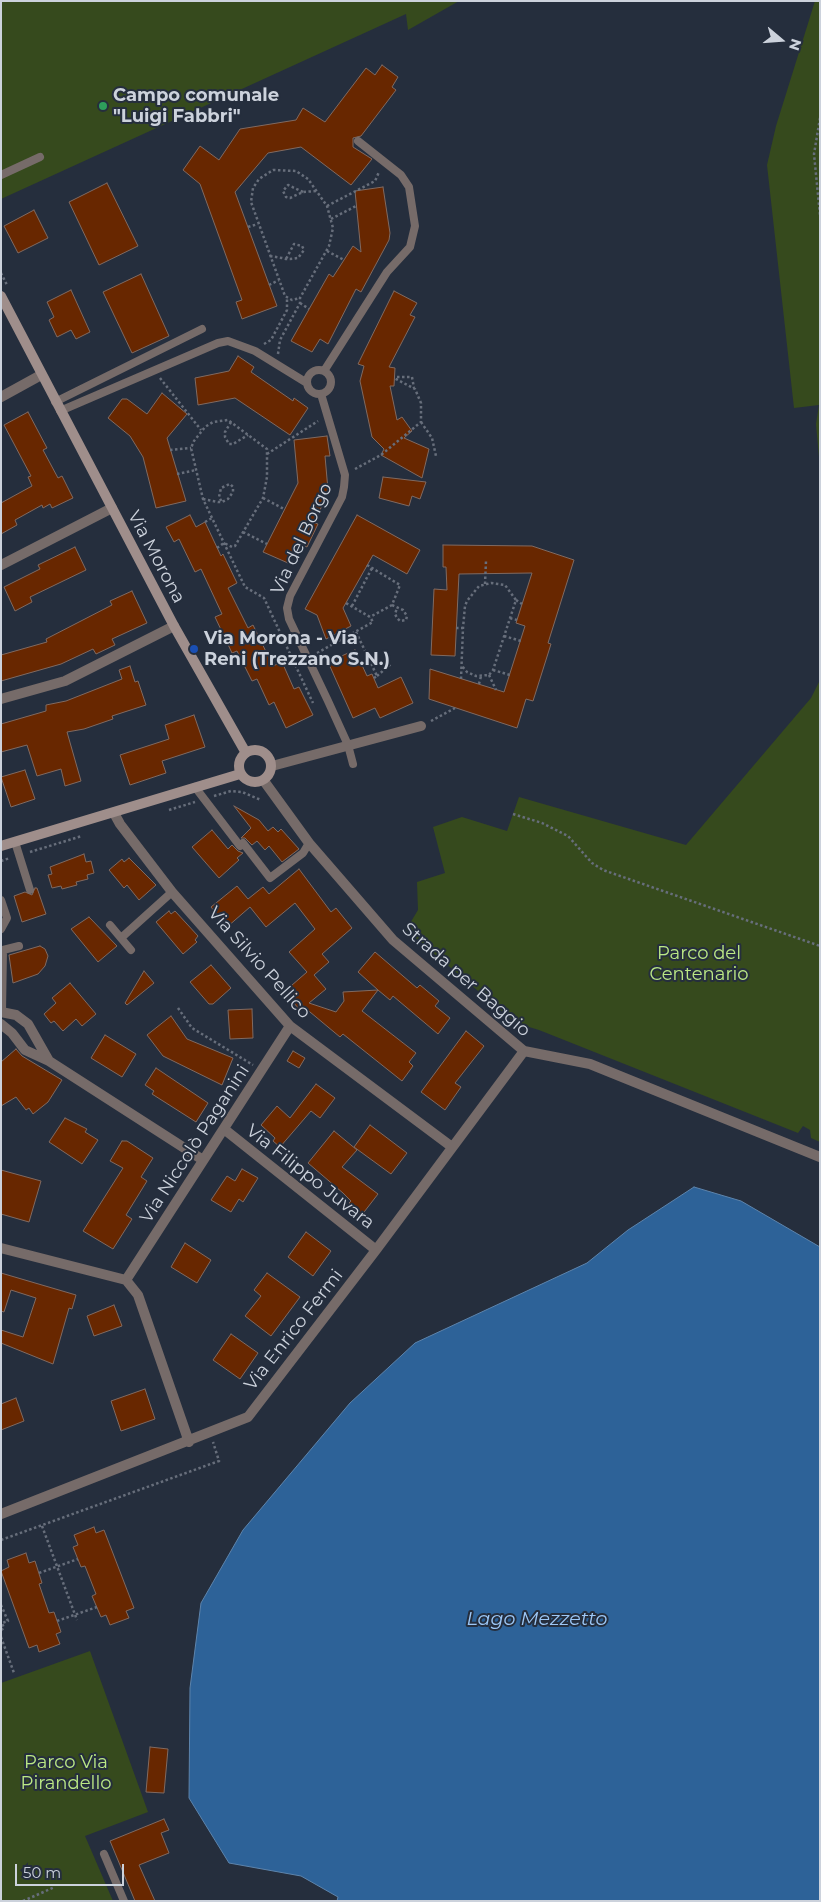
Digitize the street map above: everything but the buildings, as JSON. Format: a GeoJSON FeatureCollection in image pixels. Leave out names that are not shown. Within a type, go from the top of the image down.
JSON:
{"type":"FeatureCollection","features":[{"type":"Feature","properties":{"kind":"main road","name":"Via Morona"},"geometry":{"type":"LineString","coordinates":[[1,296],[40,375],[174,626],[246,753]]}},
{"type":"Feature","properties":{"kind":"main road"},"geometry":{"type":"LineString","coordinates":[[254,750],[263,752],[269,758],[272,766],[270,773],[264,781],[250,782],[240,774],[239,762],[246,753],[254,750]]}},
{"type":"Feature","properties":{"kind":"main road"},"geometry":{"type":"LineString","coordinates":[[1,846],[240,774]]}},
{"type":"Feature","properties":{"kind":"street"},"geometry":{"type":"LineString","coordinates":[[1,397],[40,375]]}},
{"type":"Feature","properties":{"kind":"street"},"geometry":{"type":"LineString","coordinates":[[1,565],[112,508]]}},
{"type":"Feature","properties":{"kind":"street"},"geometry":{"type":"LineString","coordinates":[[1,699],[65,681],[174,626]]}},
{"type":"Feature","properties":{"kind":"street"},"geometry":{"type":"LineString","coordinates":[[272,766],[421,726]]}},
{"type":"Feature","properties":{"kind":"street","name":"Strada per Baggio"},"geometry":{"type":"LineString","coordinates":[[264,781],[309,843],[393,940],[524,1051],[590,1064],[820,1157]]}},
{"type":"Feature","properties":{"kind":"street","name":"Via Silvio Pellico"},"geometry":{"type":"LineString","coordinates":[[114,813],[120,824],[172,892],[290,1026],[452,1147]]}},
{"type":"Feature","properties":{"kind":"street"},"geometry":{"type":"LineString","coordinates":[[2,1012],[16,1016],[28,1024],[49,1061]]}},
{"type":"Feature","properties":{"kind":"street"},"geometry":{"type":"LineString","coordinates":[[1,1024],[12,1032],[25,1050],[49,1061],[203,1160]]}},
{"type":"Feature","properties":{"kind":"street","name":"Via Niccolò Paganini"},"geometry":{"type":"LineString","coordinates":[[126,1280],[263,1071],[290,1026]]}},
{"type":"Feature","properties":{"kind":"street","name":"Via Enrico Fermi"},"geometry":{"type":"LineString","coordinates":[[1,1514],[189,1442],[248,1417],[376,1250],[524,1051]]}},
{"type":"Feature","properties":{"kind":"street","name":"Via Filippo Juvara"},"geometry":{"type":"LineString","coordinates":[[224,1129],[376,1250]]}},
{"type":"Feature","properties":{"kind":"street"},"geometry":{"type":"LineString","coordinates":[[1,1248],[126,1280],[138,1295],[189,1442]]}},
{"type":"Feature","properties":{"kind":"lane"},"geometry":{"type":"LineString","coordinates":[[324,371],[387,272],[410,247],[415,226],[409,187],[401,175],[358,140]]}},
{"type":"Feature","properties":{"kind":"lane"},"geometry":{"type":"LineString","coordinates":[[1,175],[40,157]]}},
{"type":"Feature","properties":{"kind":"lane"},"geometry":{"type":"LineString","coordinates":[[58,407],[202,329]]}},
{"type":"Feature","properties":{"kind":"lane"},"geometry":{"type":"LineString","coordinates":[[58,407],[155,372],[218,343],[228,341],[255,351],[307,383],[310,390],[321,394],[328,391],[331,384],[330,376],[324,371],[312,372],[307,383]]}},
{"type":"Feature","properties":{"kind":"lane","name":"Via del Borgo"},"geometry":{"type":"LineString","coordinates":[[321,394],[345,475],[342,497],[290,596],[287,608],[289,619],[309,657],[348,745],[353,764]]}},
{"type":"Feature","properties":{"kind":"lane"},"geometry":{"type":"LineString","coordinates":[[195,788],[240,846],[243,843],[270,878],[303,853],[309,843]]}},
{"type":"Feature","properties":{"kind":"lane"},"geometry":{"type":"LineString","coordinates":[[15,842],[30,890]]}},
{"type":"Feature","properties":{"kind":"lane"},"geometry":{"type":"LineString","coordinates":[[121,938],[172,892]]}},
{"type":"Feature","properties":{"kind":"lane"},"geometry":{"type":"LineString","coordinates":[[1,900],[7,918],[1,929]]}},
{"type":"Feature","properties":{"kind":"lane"},"geometry":{"type":"LineString","coordinates":[[110,925],[130,950]]}},
{"type":"Feature","properties":{"kind":"lane"},"geometry":{"type":"LineString","coordinates":[[2,1012],[3,950],[19,946]]}},
{"type":"Feature","properties":{"kind":"lane"},"geometry":{"type":"LineString","coordinates":[[104,1854],[124,1901]]}},
{"type":"Feature","properties":{"kind":"path"},"geometry":{"type":"LineString","coordinates":[[820,118],[814,154],[820,215]]}},
{"type":"Feature","properties":{"kind":"path"},"geometry":{"type":"LineString","coordinates":[[327,206],[375,181],[379,173],[381,157]]}},
{"type":"Feature","properties":{"kind":"path"},"geometry":{"type":"LineString","coordinates":[[255,351],[259,346],[271,340],[287,310],[288,299],[252,210],[251,195],[260,179],[267,173],[282,169],[296,171],[308,179],[327,206],[332,220],[332,234],[327,251],[300,298],[300,303],[280,340],[278,366]]}},
{"type":"Feature","properties":{"kind":"path"},"geometry":{"type":"LineString","coordinates":[[303,192],[288,185],[283,191],[290,198],[303,192],[317,191]]}},
{"type":"Feature","properties":{"kind":"path"},"geometry":{"type":"LineString","coordinates":[[332,220],[356,206]]}},
{"type":"Feature","properties":{"kind":"path"},"geometry":{"type":"LineString","coordinates":[[248,227],[258,224]]}},
{"type":"Feature","properties":{"kind":"path"},"geometry":{"type":"LineString","coordinates":[[270,256],[286,259],[298,258],[302,254],[302,246],[294,244],[286,259]]}},
{"type":"Feature","properties":{"kind":"path"},"geometry":{"type":"LineString","coordinates":[[327,251],[344,260]]}},
{"type":"Feature","properties":{"kind":"path"},"geometry":{"type":"LineString","coordinates":[[269,285],[279,280]]}},
{"type":"Feature","properties":{"kind":"path"},"geometry":{"type":"LineString","coordinates":[[288,299],[300,298]]}},
{"type":"Feature","properties":{"kind":"path"},"geometry":{"type":"LineString","coordinates":[[300,303],[309,309]]}},
{"type":"Feature","properties":{"kind":"path"},"geometry":{"type":"LineString","coordinates":[[155,372],[201,430]]}},
{"type":"Feature","properties":{"kind":"path"},"geometry":{"type":"LineString","coordinates":[[414,389],[394,378],[412,376],[414,389],[421,403],[421,422],[432,438],[436,456]]}},
{"type":"Feature","properties":{"kind":"path"},"geometry":{"type":"LineString","coordinates":[[267,454],[328,415]]}},
{"type":"Feature","properties":{"kind":"path"},"geometry":{"type":"LineString","coordinates":[[224,544],[232,547],[235,546],[263,498],[268,477],[267,449],[230,422],[222,420],[213,422],[201,430],[191,448],[203,499],[224,544],[245,587],[264,598],[313,703]]}},
{"type":"Feature","properties":{"kind":"path"},"geometry":{"type":"LineString","coordinates":[[230,422],[225,432],[225,437],[229,444],[233,444],[248,435]]}},
{"type":"Feature","properties":{"kind":"path"},"geometry":{"type":"LineString","coordinates":[[345,475],[381,455],[421,422]]}},
{"type":"Feature","properties":{"kind":"path"},"geometry":{"type":"LineString","coordinates":[[170,450],[191,448]]}},
{"type":"Feature","properties":{"kind":"path"},"geometry":{"type":"LineString","coordinates":[[177,474],[196,470]]}},
{"type":"Feature","properties":{"kind":"path"},"geometry":{"type":"LineString","coordinates":[[203,499],[222,502],[232,495],[233,486],[230,484],[221,488],[219,497],[222,502]]}},
{"type":"Feature","properties":{"kind":"path"},"geometry":{"type":"LineString","coordinates":[[263,498],[284,509]]}},
{"type":"Feature","properties":{"kind":"path"},"geometry":{"type":"LineString","coordinates":[[205,522],[212,518]]}},
{"type":"Feature","properties":{"kind":"path"},"geometry":{"type":"LineString","coordinates":[[243,532],[267,544]]}},
{"type":"Feature","properties":{"kind":"path"},"geometry":{"type":"LineString","coordinates":[[217,548],[224,544]]}},
{"type":"Feature","properties":{"kind":"path"},"geometry":{"type":"LineString","coordinates":[[485,584],[486,561]]}},
{"type":"Feature","properties":{"kind":"path"},"geometry":{"type":"LineString","coordinates":[[367,565],[400,585],[392,605],[370,617]]}},
{"type":"Feature","properties":{"kind":"path"},"geometry":{"type":"LineString","coordinates":[[352,606],[372,568]]}},
{"type":"Feature","properties":{"kind":"path"},"geometry":{"type":"LineString","coordinates":[[461,679],[465,606],[467,600],[479,586],[485,584],[505,585],[516,600],[522,604]]}},
{"type":"Feature","properties":{"kind":"path"},"geometry":{"type":"LineString","coordinates":[[462,666],[471,674],[481,676],[489,674],[493,670],[516,600]]}},
{"type":"Feature","properties":{"kind":"path"},"geometry":{"type":"LineString","coordinates":[[309,657],[373,622],[370,617],[346,603]]}},
{"type":"Feature","properties":{"kind":"path"},"geometry":{"type":"LineString","coordinates":[[392,605],[406,613],[406,620],[400,621],[397,618],[395,614],[397,608]]}},
{"type":"Feature","properties":{"kind":"path"},"geometry":{"type":"LineString","coordinates":[[510,618],[516,620]]}},
{"type":"Feature","properties":{"kind":"path"},"geometry":{"type":"LineString","coordinates":[[456,628],[464,628]]}},
{"type":"Feature","properties":{"kind":"path"},"geometry":{"type":"LineString","coordinates":[[356,632],[377,676]]}},
{"type":"Feature","properties":{"kind":"path"},"geometry":{"type":"LineString","coordinates":[[504,636],[520,641]]}},
{"type":"Feature","properties":{"kind":"path"},"geometry":{"type":"LineString","coordinates":[[374,678],[391,664]]}},
{"type":"Feature","properties":{"kind":"path"},"geometry":{"type":"LineString","coordinates":[[493,670],[510,675]]}},
{"type":"Feature","properties":{"kind":"path"},"geometry":{"type":"LineString","coordinates":[[489,674],[496,690]]}},
{"type":"Feature","properties":{"kind":"path"},"geometry":{"type":"LineString","coordinates":[[479,684],[481,676]]}},
{"type":"Feature","properties":{"kind":"path"},"geometry":{"type":"LineString","coordinates":[[421,726],[455,708]]}},
{"type":"Feature","properties":{"kind":"path"},"geometry":{"type":"LineString","coordinates":[[167,810],[237,792],[258,798],[270,806],[280,803]]}},
{"type":"Feature","properties":{"kind":"path"},"geometry":{"type":"LineString","coordinates":[[513,814],[568,836],[592,863],[603,870],[820,946]]}},
{"type":"Feature","properties":{"kind":"path"},"geometry":{"type":"LineString","coordinates":[[1,861],[83,835]]}},
{"type":"Feature","properties":{"kind":"path"},"geometry":{"type":"LineString","coordinates":[[178,1008],[192,1028],[263,1071]]}},
{"type":"Feature","properties":{"kind":"path"},"geometry":{"type":"LineString","coordinates":[[1,1540],[218,1461],[210,1433]]}},
{"type":"Feature","properties":{"kind":"path"},"geometry":{"type":"LineString","coordinates":[[42,1526],[78,1620]]}},
{"type":"Feature","properties":{"kind":"path"},"geometry":{"type":"LineString","coordinates":[[39,1573],[78,1559]]}},
{"type":"Feature","properties":{"kind":"path"},"geometry":{"type":"LineString","coordinates":[[1,1606],[8,1621],[2,1623],[4,1628],[1,1630]]}},
{"type":"Feature","properties":{"kind":"path"},"geometry":{"type":"LineString","coordinates":[[57,1621],[97,1607]]}},
{"type":"Feature","properties":{"kind":"path"},"geometry":{"type":"LineString","coordinates":[[1,1638],[14,1672]]}},
{"type":"Feature","properties":{"kind":"path"},"geometry":{"type":"LineString","coordinates":[[23,1901],[55,1887]]}},
{"type":"Feature","properties":{"kind":"green space","name":"Campo comunale \"Luigi Fabbri\""},"geometry":{"type":"Polygon","coordinates":[[[1,1],[459,1],[408,30],[406,14],[1,199],[1,1]]]}},
{"type":"Feature","properties":{"kind":"green space"},"geometry":{"type":"Polygon","coordinates":[[[815,1],[820,1],[820,468],[816,424],[819,405],[794,408],[767,165],[776,126],[815,1]]]}},
{"type":"Feature","properties":{"kind":"green space","name":"Parco del Centenario"},"geometry":{"type":"Polygon","coordinates":[[[820,680],[820,1142],[811,1138],[810,1130],[803,1126],[798,1133],[539,1030],[516,1023],[406,930],[418,910],[417,882],[445,873],[433,827],[462,817],[507,831],[519,797],[686,845],[811,698],[820,680]]]}},
{"type":"Feature","properties":{"kind":"green space","name":"Parco Via Pirandello"},"geometry":{"type":"Polygon","coordinates":[[[90,1651],[148,1812],[85,1836],[113,1901],[1,1901],[1,1683],[90,1651]]]}},
{"type":"Feature","properties":{"kind":"water","name":"Lago Mezzetto"},"geometry":{"type":"Polygon","coordinates":[[[694,1187],[741,1201],[820,1247],[820,1901],[337,1901],[338,1897],[301,1876],[229,1863],[189,1798],[190,1688],[201,1603],[243,1530],[350,1403],[415,1343],[587,1263],[628,1230],[694,1187]]]}},
{"type":"Feature","properties":{"kind":"place","name":"Campo comunale \"Luigi Fabbri\""},"geometry":{"type":"Point","coordinates":[103,106]}},
{"type":"Feature","properties":{"kind":"place","name":"Via Morona - Via Reni (Trezzano S.N.)"},"geometry":{"type":"Point","coordinates":[194,649]}}]}
